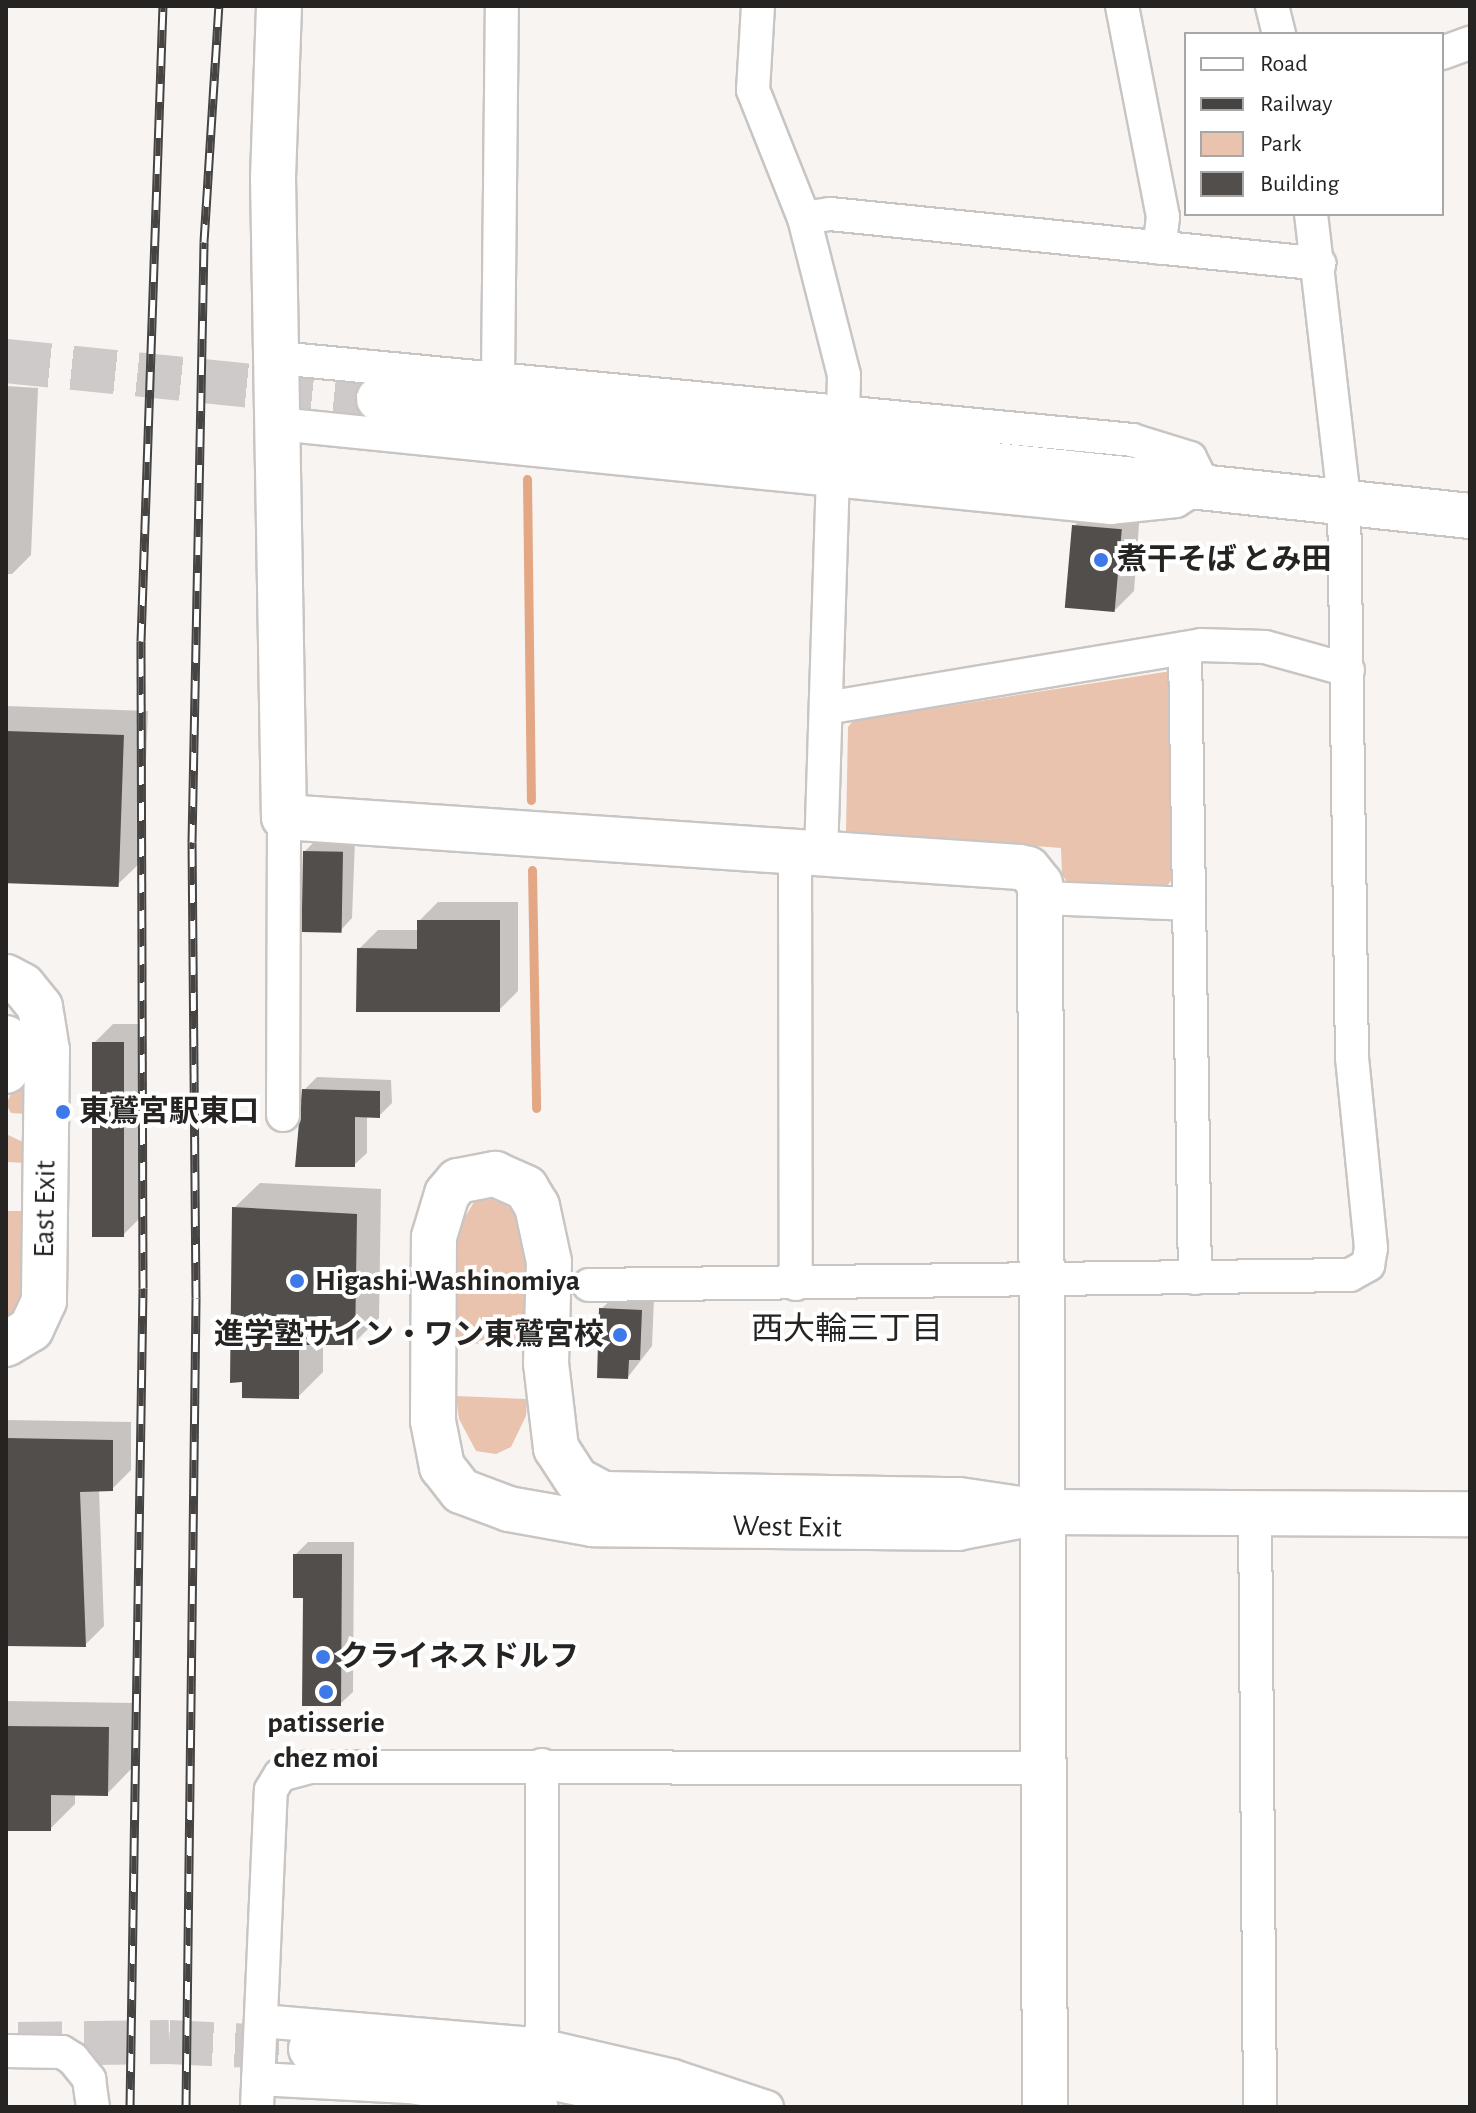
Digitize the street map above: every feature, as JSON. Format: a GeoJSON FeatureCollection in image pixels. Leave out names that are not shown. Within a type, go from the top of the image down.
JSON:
{"type":"FeatureCollection","features":[{"type":"Feature","properties":{"kind":"street"},"geometry":{"type":"LineString","coordinates":[[279,6],[273,177],[284,817],[283,1115]]}},
{"type":"Feature","properties":{"kind":"street"},"geometry":{"type":"LineString","coordinates":[[498,378],[502,6]]}},
{"type":"Feature","properties":{"kind":"street"},"geometry":{"type":"LineString","coordinates":[[758,6],[753,90],[804,218],[844,375],[843,415]]}},
{"type":"Feature","properties":{"kind":"street"},"geometry":{"type":"LineString","coordinates":[[1122,6],[1163,217],[1159,248]]}},
{"type":"Feature","properties":{"kind":"street"},"geometry":{"type":"LineString","coordinates":[[1272,6],[1278,32]]}},
{"type":"Feature","properties":{"kind":"street"},"geometry":{"type":"LineString","coordinates":[[1444,52],[1470,43]]}},
{"type":"Feature","properties":{"kind":"street"},"geometry":{"type":"LineString","coordinates":[[804,218],[830,214],[1319,264]]}},
{"type":"Feature","properties":{"kind":"street"},"geometry":{"type":"LineString","coordinates":[[589,1285],[1038,1282],[1350,1275],[1368,1265],[1371,1248],[1352,1058],[1344,499],[1311,216]]}},
{"type":"Feature","properties":{"kind":"street"},"geometry":{"type":"LineString","coordinates":[[278,358],[843,415],[1132,440],[1190,458],[1203,484]]}},
{"type":"Feature","properties":{"kind":"street"},"geometry":{"type":"LineString","coordinates":[[379,399],[1344,499],[1470,516]]}},
{"type":"Feature","properties":{"kind":"street"},"geometry":{"type":"LineString","coordinates":[[278,424],[1111,508],[1176,501],[1203,484]]}},
{"type":"Feature","properties":{"kind":"street"},"geometry":{"type":"LineString","coordinates":[[796,1284],[808,854],[826,708],[833,479]]}},
{"type":"Feature","properties":{"kind":"street"},"geometry":{"type":"LineString","coordinates":[[826,708],[1185,648],[1253,645],[1348,670]]}},
{"type":"Feature","properties":{"kind":"street"},"geometry":{"type":"LineString","coordinates":[[1185,648],[1195,1278]]}},
{"type":"Feature","properties":{"kind":"street"},"geometry":{"type":"LineString","coordinates":[[284,817],[1019,867],[1035,876],[1041,898],[1038,1282],[1045,2107]]}},
{"type":"Feature","properties":{"kind":"street"},"geometry":{"type":"LineString","coordinates":[[1041,898],[1189,904]]}},
{"type":"Feature","properties":{"kind":"street","name":"East Exit"},"geometry":{"type":"LineString","coordinates":[[6,977],[23,986],[40,1007],[47,1050],[44,1301],[31,1329],[6,1344]]}},
{"type":"Feature","properties":{"kind":"street"},"geometry":{"type":"LineString","coordinates":[[6,1038],[6,1071]]}},
{"type":"Feature","properties":{"kind":"street","name":"West Exit"},"geometry":{"type":"LineString","coordinates":[[495,1174],[526,1188],[537,1206],[549,1262],[546,1363],[556,1448],[565,1468],[591,1489],[627,1498],[959,1500],[1040,1512],[958,1528],[593,1524],[509,1509],[461,1491],[442,1467],[433,1421],[434,1237],[447,1194],[458,1181],[495,1174]]}},
{"type":"Feature","properties":{"kind":"street"},"geometry":{"type":"LineString","coordinates":[[1255,1511],[1260,2107]]}},
{"type":"Feature","properties":{"kind":"street"},"geometry":{"type":"LineString","coordinates":[[1040,1512],[1470,1514]]}},
{"type":"Feature","properties":{"kind":"street"},"geometry":{"type":"LineString","coordinates":[[536,2044],[542,2028],[542,1765]]}},
{"type":"Feature","properties":{"kind":"street"},"geometry":{"type":"LineString","coordinates":[[542,2107],[409,2087],[258,2093],[271,1790],[280,1775],[310,1767],[1042,1768]]}},
{"type":"Feature","properties":{"kind":"street"},"geometry":{"type":"LineString","coordinates":[[261,2021],[536,2044],[673,2076],[767,2107]]}},
{"type":"Feature","properties":{"kind":"street"},"geometry":{"type":"LineString","coordinates":[[311,2049],[493,2065],[691,2107]]}},
{"type":"Feature","properties":{"kind":"street"},"geometry":{"type":"LineString","coordinates":[[6,2051],[62,2052],[73,2059],[89,2079],[93,2107]]}},
{"type":"Feature","properties":{"kind":"green space"},"geometry":{"type":"Polygon","coordinates":[[[1171,671],[1175,876],[1162,892],[1072,888],[1062,875],[1061,848],[846,831],[848,727],[853,721],[1171,671]]]}},
{"type":"Feature","properties":{"kind":"green space"},"geometry":{"type":"Polygon","coordinates":[[[28,1060],[27,1114],[11,1113],[6,1104],[28,1060]]]}},
{"type":"Feature","properties":{"kind":"green space"},"geometry":{"type":"Polygon","coordinates":[[[6,1134],[27,1144],[27,1163],[6,1162],[6,1134]]]}},
{"type":"Feature","properties":{"kind":"green space"},"geometry":{"type":"Polygon","coordinates":[[[492,1199],[511,1208],[526,1237],[528,1326],[514,1345],[462,1343],[455,1337],[457,1231],[474,1202],[492,1199]]]}},
{"type":"Feature","properties":{"kind":"green space"},"geometry":{"type":"Polygon","coordinates":[[[6,1211],[28,1211],[23,1307],[6,1320],[6,1211]]]}},
{"type":"Feature","properties":{"kind":"green space"},"geometry":{"type":"Polygon","coordinates":[[[456,1396],[527,1399],[526,1416],[511,1447],[496,1454],[476,1451],[459,1419],[456,1396]]]}},
{"type":"Feature","properties":{"kind":"building"},"geometry":{"type":"Polygon","coordinates":[[[1072,525],[1122,529],[1115,612],[1065,608],[1072,525]]]}},
{"type":"Feature","properties":{"kind":"building"},"geometry":{"type":"Polygon","coordinates":[[[6,731],[124,735],[119,887],[6,883],[6,731]]]}},
{"type":"Feature","properties":{"kind":"building"},"geometry":{"type":"Polygon","coordinates":[[[303,851],[343,852],[342,933],[302,932],[303,851]]]}},
{"type":"Feature","properties":{"kind":"building"},"geometry":{"type":"Polygon","coordinates":[[[417,920],[500,920],[500,1012],[356,1012],[357,948],[417,949],[417,920]]]}},
{"type":"Feature","properties":{"kind":"building"},"geometry":{"type":"Polygon","coordinates":[[[92,1042],[124,1042],[124,1237],[92,1237],[92,1042]]]}},
{"type":"Feature","properties":{"kind":"building"},"geometry":{"type":"Polygon","coordinates":[[[302,1089],[380,1091],[380,1118],[355,1117],[355,1167],[295,1167],[302,1089]]]}},
{"type":"Feature","properties":{"kind":"building"},"geometry":{"type":"Polygon","coordinates":[[[232,1207],[357,1214],[355,1345],[299,1345],[299,1399],[242,1398],[242,1382],[230,1383],[232,1207]]]}},
{"type":"Feature","properties":{"kind":"building","name":"進学塾サイン・ワン東鷲宮校"},"geometry":{"type":"Polygon","coordinates":[[[599,1308],[642,1310],[640,1360],[629,1360],[628,1379],[597,1378],[599,1308]]]}},
{"type":"Feature","properties":{"kind":"building"},"geometry":{"type":"Polygon","coordinates":[[[6,1438],[113,1440],[113,1491],[80,1492],[86,1647],[6,1646],[6,1438]]]}},
{"type":"Feature","properties":{"kind":"building"},"geometry":{"type":"Polygon","coordinates":[[[293,1554],[342,1554],[341,1706],[302,1706],[303,1598],[293,1598],[293,1554]]]}},
{"type":"Feature","properties":{"kind":"building"},"geometry":{"type":"Polygon","coordinates":[[[6,1726],[109,1727],[108,1796],[51,1795],[51,1831],[6,1831],[6,1726]]]}},
{"type":"Feature","properties":{"kind":"waterway"},"geometry":{"type":"LineString","coordinates":[[527,479],[531,800]]}},
{"type":"Feature","properties":{"kind":"waterway"},"geometry":{"type":"LineString","coordinates":[[532,870],[536,1108]]}},
{"type":"Feature","properties":{"kind":"tunnel"},"geometry":{"type":"LineString","coordinates":[[6,361],[379,399]]}},
{"type":"Feature","properties":{"kind":"tunnel"},"geometry":{"type":"LineString","coordinates":[[18,2044],[169,2042],[311,2049]]}},
{"type":"Feature","properties":{"kind":"railway"},"geometry":{"type":"LineString","coordinates":[[130,2107],[143,1288],[141,641],[163,6]]}},
{"type":"Feature","properties":{"kind":"railway"},"geometry":{"type":"LineString","coordinates":[[186,2107],[196,1298],[192,842],[204,242],[219,6]]}},
{"type":"Feature","properties":{"kind":"place","name":"煮干そば とみ田"},"geometry":{"type":"Point","coordinates":[1101,560]}},
{"type":"Feature","properties":{"kind":"place","name":"東鷲宮駅東口"},"geometry":{"type":"Point","coordinates":[63,1112]}},
{"type":"Feature","properties":{"kind":"place","name":"Higashi-Washinomiya"},"geometry":{"type":"Point","coordinates":[297,1281]}},
{"type":"Feature","properties":{"kind":"place","name":"進学塾サイン・ワン東鷲宮校"},"geometry":{"type":"Point","coordinates":[620,1335]}},
{"type":"Feature","properties":{"kind":"place","name":"クライネスドルフ"},"geometry":{"type":"Point","coordinates":[323,1657]}},
{"type":"Feature","properties":{"kind":"place","name":"patisserie chez moi"},"geometry":{"type":"Point","coordinates":[326,1692]}},
{"type":"Feature","properties":{"kind":"district","name":"西大輪三丁目"},"geometry":{"type":"Point","coordinates":[847,1329]}}]}
